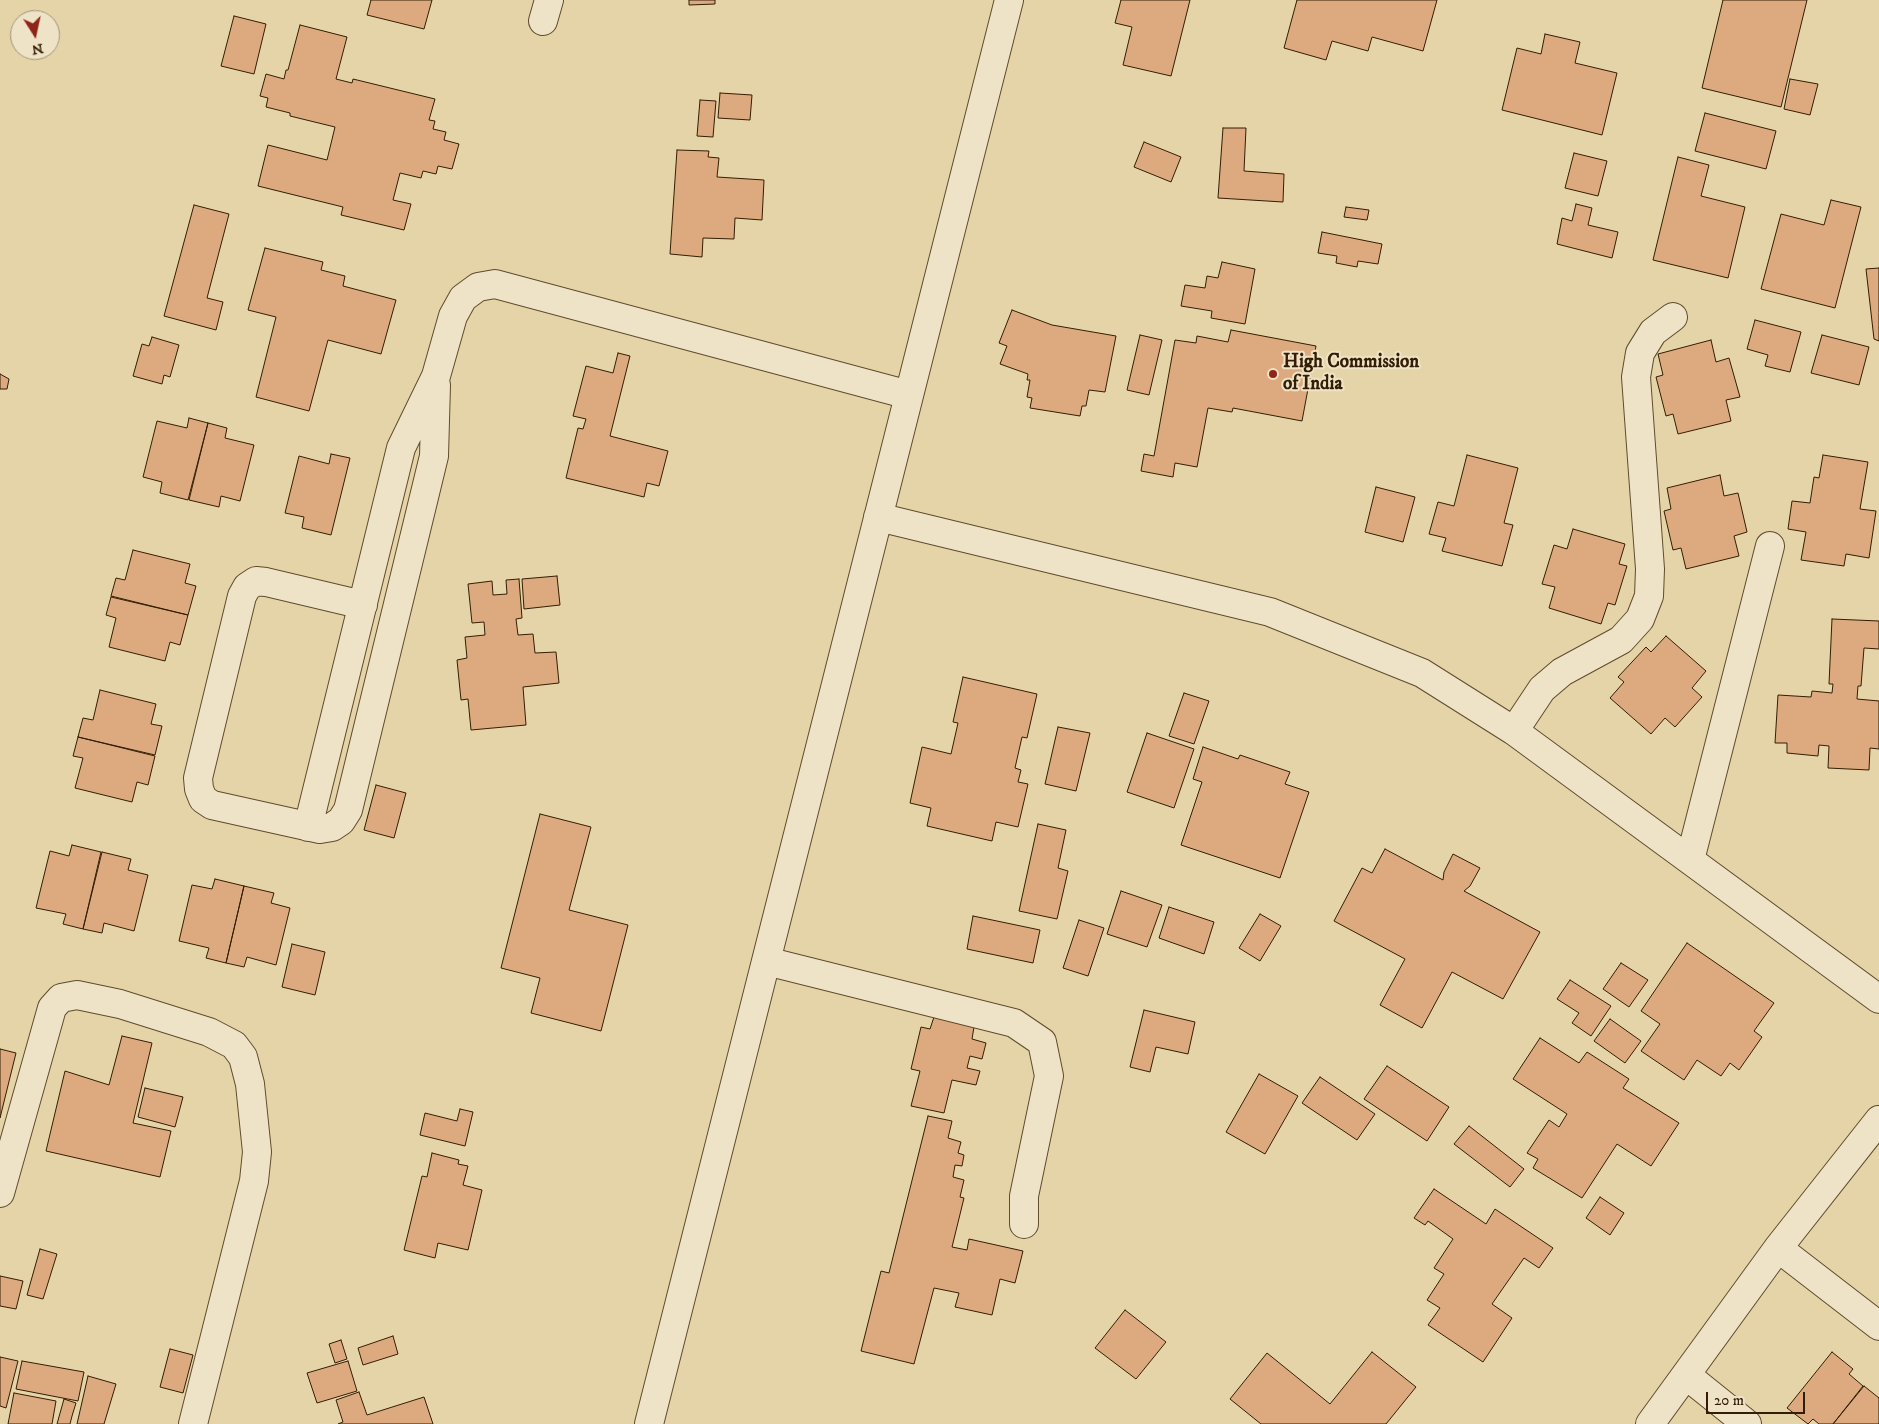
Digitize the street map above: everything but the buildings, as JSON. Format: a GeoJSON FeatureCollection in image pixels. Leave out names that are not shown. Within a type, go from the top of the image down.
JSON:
{"type":"FeatureCollection","features":[{"type":"Feature","properties":{"kind":"street"},"geometry":{"type":"LineString","coordinates":[[649,1424],[1009,0]]}},
{"type":"Feature","properties":{"kind":"street"},"geometry":{"type":"LineString","coordinates":[[308,827],[402,448],[436,376],[453,316],[463,298],[478,287],[495,284],[909,396]]}},
{"type":"Feature","properties":{"kind":"street"},"geometry":{"type":"LineString","coordinates":[[1514,731],[1542,689],[1562,672],[1621,640],[1640,619],[1649,596],[1650,570],[1636,377],[1640,353],[1652,332],[1673,317]]}},
{"type":"Feature","properties":{"kind":"street"},"geometry":{"type":"LineString","coordinates":[[363,605],[266,582],[256,581],[247,587],[240,605],[198,778],[199,789],[203,798],[212,805],[320,829],[332,827],[341,821],[348,810],[434,456],[436,376]]}},
{"type":"Feature","properties":{"kind":"street"},"geometry":{"type":"LineString","coordinates":[[878,517],[1270,612],[1422,673],[1514,731],[1879,1000]]}},
{"type":"Feature","properties":{"kind":"street"},"geometry":{"type":"LineString","coordinates":[[1690,860],[1770,546]]}},
{"type":"Feature","properties":{"kind":"street"},"geometry":{"type":"LineString","coordinates":[[766,961],[1014,1022],[1042,1042],[1049,1076],[1024,1196],[1024,1224]]}},
{"type":"Feature","properties":{"kind":"street"},"geometry":{"type":"LineString","coordinates":[[0,1193],[52,1008],[61,998],[77,996],[120,1004],[209,1032],[234,1045],[243,1057],[250,1084],[257,1152],[254,1181],[193,1424]]}},
{"type":"Feature","properties":{"kind":"street"},"geometry":{"type":"LineString","coordinates":[[1650,1424],[1778,1248],[1879,1120]]}},
{"type":"Feature","properties":{"kind":"street"},"geometry":{"type":"LineString","coordinates":[[1778,1248],[1879,1326]]}},
{"type":"Feature","properties":{"kind":"street"},"geometry":{"type":"LineString","coordinates":[[1686,1375],[1746,1424]]}},
{"type":"Feature","properties":{"kind":"place","name":"High Commission of India"},"geometry":{"type":"Point","coordinates":[1273,374]}}]}
